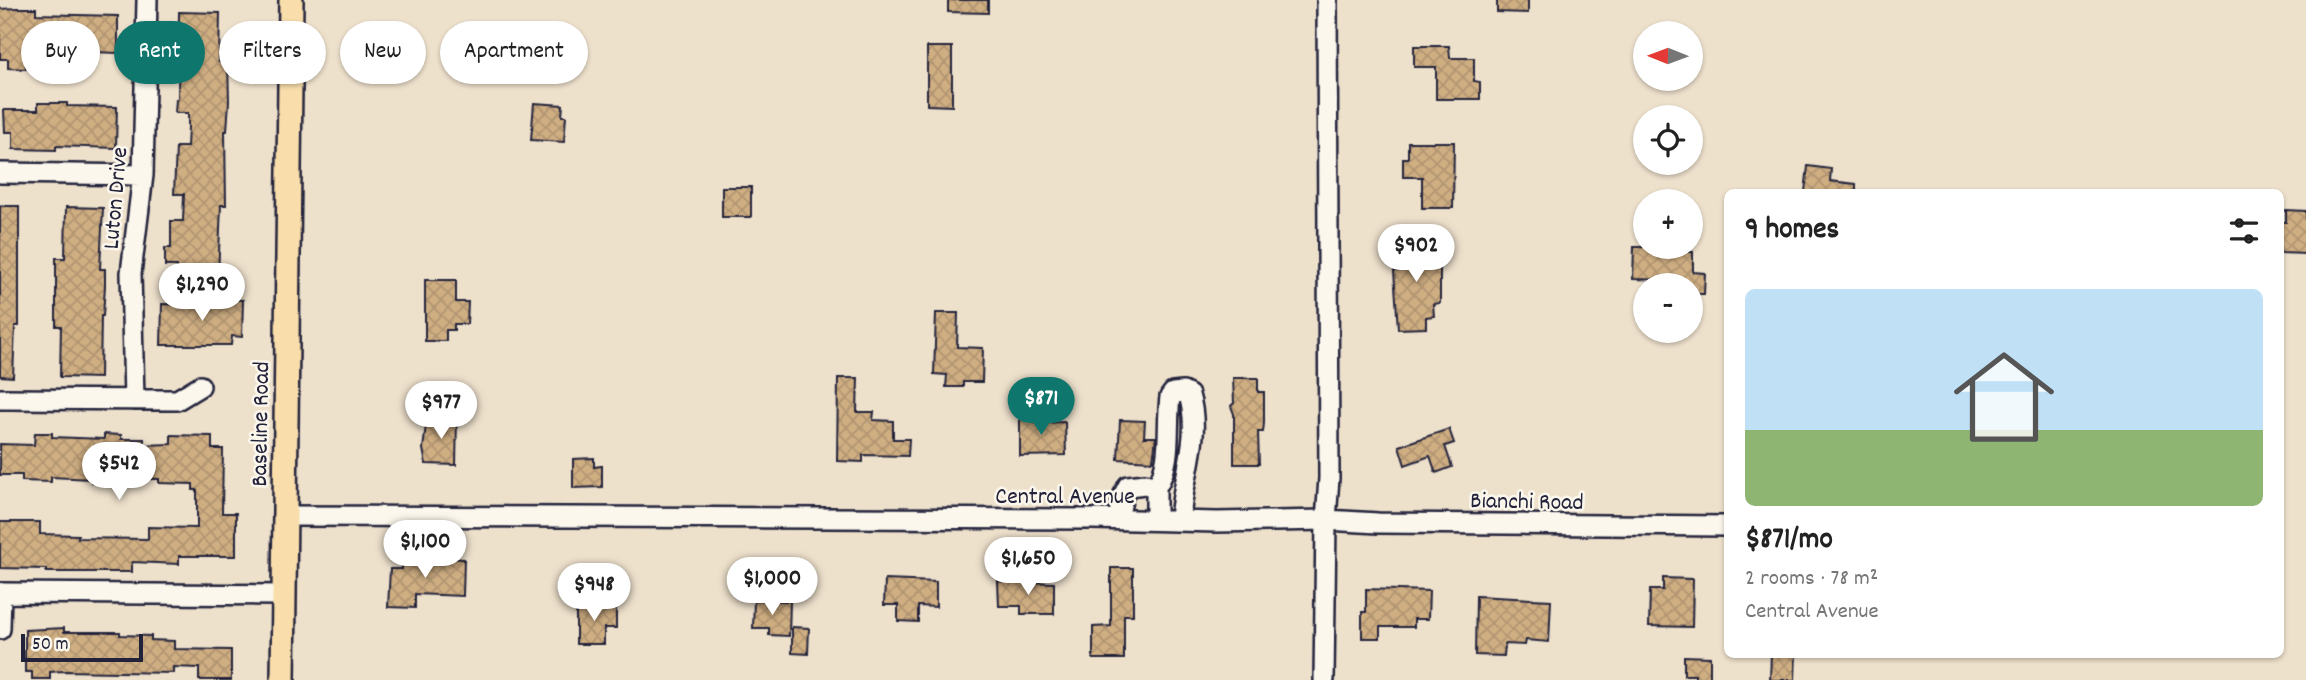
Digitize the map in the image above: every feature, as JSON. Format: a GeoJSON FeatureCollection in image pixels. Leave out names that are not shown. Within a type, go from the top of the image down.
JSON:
{"type":"FeatureCollection","features":[{"type":"Feature","properties":{"kind":"main road","name":"Baseline Road"},"geometry":{"type":"LineString","coordinates":[[284,680],[291,0]]}},
{"type":"Feature","properties":{"kind":"street","name":"Luton Drive"},"geometry":{"type":"LineString","coordinates":[[134,400],[131,273],[143,175],[148,0]]}},
{"type":"Feature","properties":{"kind":"street"},"geometry":{"type":"LineString","coordinates":[[1324,680],[1329,478],[1327,0]]}},
{"type":"Feature","properties":{"kind":"street"},"geometry":{"type":"LineString","coordinates":[[0,173],[143,175]]}},
{"type":"Feature","properties":{"kind":"street"},"geometry":{"type":"LineString","coordinates":[[0,399],[177,400],[200,386]]}},
{"type":"Feature","properties":{"kind":"street"},"geometry":{"type":"LineString","coordinates":[[1156,520],[1156,487],[1163,477],[1166,464],[1170,397],[1173,393],[1183,392],[1189,395],[1195,421],[1193,449],[1180,521]]}},
{"type":"Feature","properties":{"kind":"street"},"geometry":{"type":"LineString","coordinates":[[1118,519],[1128,486],[1138,484],[1156,487]]}},
{"type":"Feature","properties":{"kind":"street","name":"Central Avenue"},"geometry":{"type":"LineString","coordinates":[[285,516],[1326,520]]}},
{"type":"Feature","properties":{"kind":"street","name":"Bianchi Road"},"geometry":{"type":"LineString","coordinates":[[1326,520],[1378,523],[1724,526]]}},
{"type":"Feature","properties":{"kind":"street"},"geometry":{"type":"LineString","coordinates":[[0,629],[0,593],[284,595]]}},
{"type":"Feature","properties":{"kind":"building"},"geometry":{"type":"Polygon","coordinates":[[[948,0],[988,0],[988,13],[948,12],[948,0]]]}},
{"type":"Feature","properties":{"kind":"building"},"geometry":{"type":"Polygon","coordinates":[[[1497,0],[1528,0],[1528,13],[1497,12],[1497,0]]]}},
{"type":"Feature","properties":{"kind":"building"},"geometry":{"type":"Polygon","coordinates":[[[36,8],[36,14],[118,16],[118,21],[114,21],[114,53],[100,52],[100,21],[21,21],[21,69],[8,68],[8,59],[0,59],[0,9],[36,8]]]}},
{"type":"Feature","properties":{"kind":"building"},"geometry":{"type":"Polygon","coordinates":[[[179,12],[220,13],[219,84],[229,84],[229,101],[225,131],[226,205],[221,205],[218,277],[177,277],[177,266],[165,266],[165,248],[171,248],[171,221],[183,221],[184,194],[174,194],[176,147],[187,147],[188,113],[175,113],[178,84],[205,84],[205,21],[179,21],[179,12]]]}},
{"type":"Feature","properties":{"kind":"building"},"geometry":{"type":"Polygon","coordinates":[[[1414,46],[1449,46],[1450,58],[1474,58],[1474,81],[1480,82],[1480,99],[1436,99],[1436,67],[1414,67],[1414,46]]]}},
{"type":"Feature","properties":{"kind":"building"},"geometry":{"type":"Polygon","coordinates":[[[927,47],[952,47],[952,106],[927,105],[927,47]]]}},
{"type":"Feature","properties":{"kind":"building"},"geometry":{"type":"Polygon","coordinates":[[[38,103],[117,107],[116,148],[56,146],[56,150],[13,149],[13,132],[5,132],[4,110],[38,110],[38,103]]]}},
{"type":"Feature","properties":{"kind":"building"},"geometry":{"type":"Polygon","coordinates":[[[534,103],[563,105],[562,116],[566,116],[564,142],[531,140],[534,103]]]}},
{"type":"Feature","properties":{"kind":"building"},"geometry":{"type":"Polygon","coordinates":[[[1408,142],[1454,142],[1453,208],[1422,208],[1422,177],[1403,177],[1403,158],[1408,158],[1408,142]]]}},
{"type":"Feature","properties":{"kind":"building"},"geometry":{"type":"Polygon","coordinates":[[[1808,166],[1831,169],[1830,181],[1856,184],[1856,189],[1805,189],[1808,166]]]}},
{"type":"Feature","properties":{"kind":"building"},"geometry":{"type":"Polygon","coordinates":[[[722,187],[751,187],[751,217],[722,217],[722,187]]]}},
{"type":"Feature","properties":{"kind":"building"},"geometry":{"type":"Polygon","coordinates":[[[0,206],[19,206],[19,326],[15,326],[13,377],[0,376],[0,206]]]}},
{"type":"Feature","properties":{"kind":"building"},"geometry":{"type":"Polygon","coordinates":[[[66,207],[103,208],[100,269],[105,269],[105,286],[101,316],[100,378],[60,377],[61,326],[56,326],[56,258],[65,258],[66,207]]]}},
{"type":"Feature","properties":{"kind":"building"},"geometry":{"type":"Polygon","coordinates":[[[2286,210],[2306,211],[2306,254],[2284,253],[2286,210]]]}},
{"type":"Feature","properties":{"kind":"building"},"geometry":{"type":"Polygon","coordinates":[[[1432,241],[1433,263],[1440,263],[1440,303],[1433,304],[1434,316],[1426,317],[1426,328],[1398,329],[1394,271],[1398,271],[1396,244],[1432,241]]]}},
{"type":"Feature","properties":{"kind":"building"},"geometry":{"type":"Polygon","coordinates":[[[1634,259],[1693,259],[1693,272],[1705,273],[1704,294],[1703,273],[1633,273],[1634,259]]]}},
{"type":"Feature","properties":{"kind":"building"},"geometry":{"type":"Polygon","coordinates":[[[425,280],[456,280],[456,302],[468,302],[467,324],[454,324],[454,330],[446,330],[446,341],[425,341],[425,280]]]}},
{"type":"Feature","properties":{"kind":"building"},"geometry":{"type":"Polygon","coordinates":[[[214,299],[243,300],[242,337],[232,336],[231,345],[161,345],[162,304],[214,305],[214,299]]]}},
{"type":"Feature","properties":{"kind":"building"},"geometry":{"type":"Polygon","coordinates":[[[936,313],[958,313],[957,347],[983,348],[982,382],[963,382],[963,387],[946,387],[947,375],[934,374],[936,313]]]}},
{"type":"Feature","properties":{"kind":"building"},"geometry":{"type":"Polygon","coordinates":[[[838,378],[858,378],[857,412],[874,412],[873,420],[893,421],[893,439],[909,439],[908,456],[863,455],[863,462],[837,461],[838,378]]]}},
{"type":"Feature","properties":{"kind":"building"},"geometry":{"type":"Polygon","coordinates":[[[1233,378],[1258,378],[1258,392],[1264,392],[1263,432],[1258,432],[1259,464],[1234,464],[1234,414],[1231,406],[1234,403],[1233,378]]]}},
{"type":"Feature","properties":{"kind":"building"},"geometry":{"type":"Polygon","coordinates":[[[1020,412],[1035,412],[1035,423],[1065,422],[1066,455],[1020,456],[1020,412]]]}},
{"type":"Feature","properties":{"kind":"building"},"geometry":{"type":"Polygon","coordinates":[[[427,417],[457,418],[456,465],[426,464],[423,449],[427,417]]]}},
{"type":"Feature","properties":{"kind":"building"},"geometry":{"type":"Polygon","coordinates":[[[1120,420],[1145,421],[1144,437],[1156,437],[1153,461],[1118,459],[1120,420]]]}},
{"type":"Feature","properties":{"kind":"building"},"geometry":{"type":"Polygon","coordinates":[[[1449,429],[1454,443],[1445,446],[1452,467],[1436,473],[1430,456],[1405,465],[1399,446],[1449,429]]]}},
{"type":"Feature","properties":{"kind":"building"},"geometry":{"type":"Polygon","coordinates":[[[35,433],[52,433],[52,437],[104,439],[104,434],[121,435],[121,439],[144,439],[144,445],[171,444],[171,435],[212,436],[212,449],[223,449],[222,513],[236,513],[236,556],[179,556],[179,564],[132,562],[132,572],[46,572],[46,569],[0,568],[0,522],[40,522],[40,534],[78,535],[78,538],[148,539],[148,527],[197,528],[197,490],[193,490],[193,484],[159,483],[159,479],[120,479],[120,483],[51,477],[51,482],[22,481],[22,475],[0,475],[0,444],[34,445],[35,433]]]}},
{"type":"Feature","properties":{"kind":"building"},"geometry":{"type":"Polygon","coordinates":[[[594,458],[594,467],[602,466],[602,487],[573,488],[573,459],[594,458]]]}},
{"type":"Feature","properties":{"kind":"building"},"geometry":{"type":"Polygon","coordinates":[[[402,556],[464,559],[463,596],[415,594],[415,608],[388,607],[390,569],[402,569],[402,556]]]}},
{"type":"Feature","properties":{"kind":"building"},"geometry":{"type":"Polygon","coordinates":[[[1111,568],[1133,568],[1133,615],[1124,615],[1124,659],[1093,659],[1093,627],[1111,626],[1111,568]]]}},
{"type":"Feature","properties":{"kind":"building"},"geometry":{"type":"Polygon","coordinates":[[[1663,578],[1693,579],[1692,627],[1649,626],[1650,590],[1663,590],[1663,578]]]}},
{"type":"Feature","properties":{"kind":"building"},"geometry":{"type":"Polygon","coordinates":[[[885,580],[936,582],[936,607],[918,606],[918,622],[898,621],[898,605],[884,605],[885,580]]]}},
{"type":"Feature","properties":{"kind":"building"},"geometry":{"type":"Polygon","coordinates":[[[998,581],[1054,583],[1054,614],[1021,614],[1021,606],[999,606],[998,581]]]}},
{"type":"Feature","properties":{"kind":"building"},"geometry":{"type":"Polygon","coordinates":[[[1366,589],[1429,591],[1428,619],[1414,619],[1414,627],[1380,627],[1380,638],[1362,638],[1362,612],[1366,612],[1366,589]]]}},
{"type":"Feature","properties":{"kind":"building"},"geometry":{"type":"Polygon","coordinates":[[[1476,596],[1551,600],[1549,642],[1526,640],[1525,645],[1505,644],[1504,656],[1475,655],[1476,596]]]}},
{"type":"Feature","properties":{"kind":"building"},"geometry":{"type":"Polygon","coordinates":[[[754,600],[790,601],[789,636],[769,635],[769,628],[753,628],[754,600]]]}},
{"type":"Feature","properties":{"kind":"building"},"geometry":{"type":"Polygon","coordinates":[[[576,606],[616,606],[616,628],[604,628],[604,644],[576,644],[576,606]]]}},
{"type":"Feature","properties":{"kind":"building"},"geometry":{"type":"Polygon","coordinates":[[[792,627],[809,628],[808,654],[792,653],[792,627]]]}},
{"type":"Feature","properties":{"kind":"building"},"geometry":{"type":"Polygon","coordinates":[[[64,628],[64,632],[120,632],[120,635],[151,636],[151,640],[174,641],[174,649],[231,650],[231,680],[199,680],[199,668],[173,667],[173,673],[64,671],[50,672],[50,679],[32,679],[32,672],[25,672],[25,630],[64,628]]]}},
{"type":"Feature","properties":{"kind":"building"},"geometry":{"type":"Polygon","coordinates":[[[1684,656],[1710,657],[1710,680],[1695,680],[1695,675],[1684,675],[1684,656]]]}},
{"type":"Feature","properties":{"kind":"building"},"geometry":{"type":"Polygon","coordinates":[[[1771,658],[1796,658],[1795,680],[1770,680],[1771,658]]]}}]}
